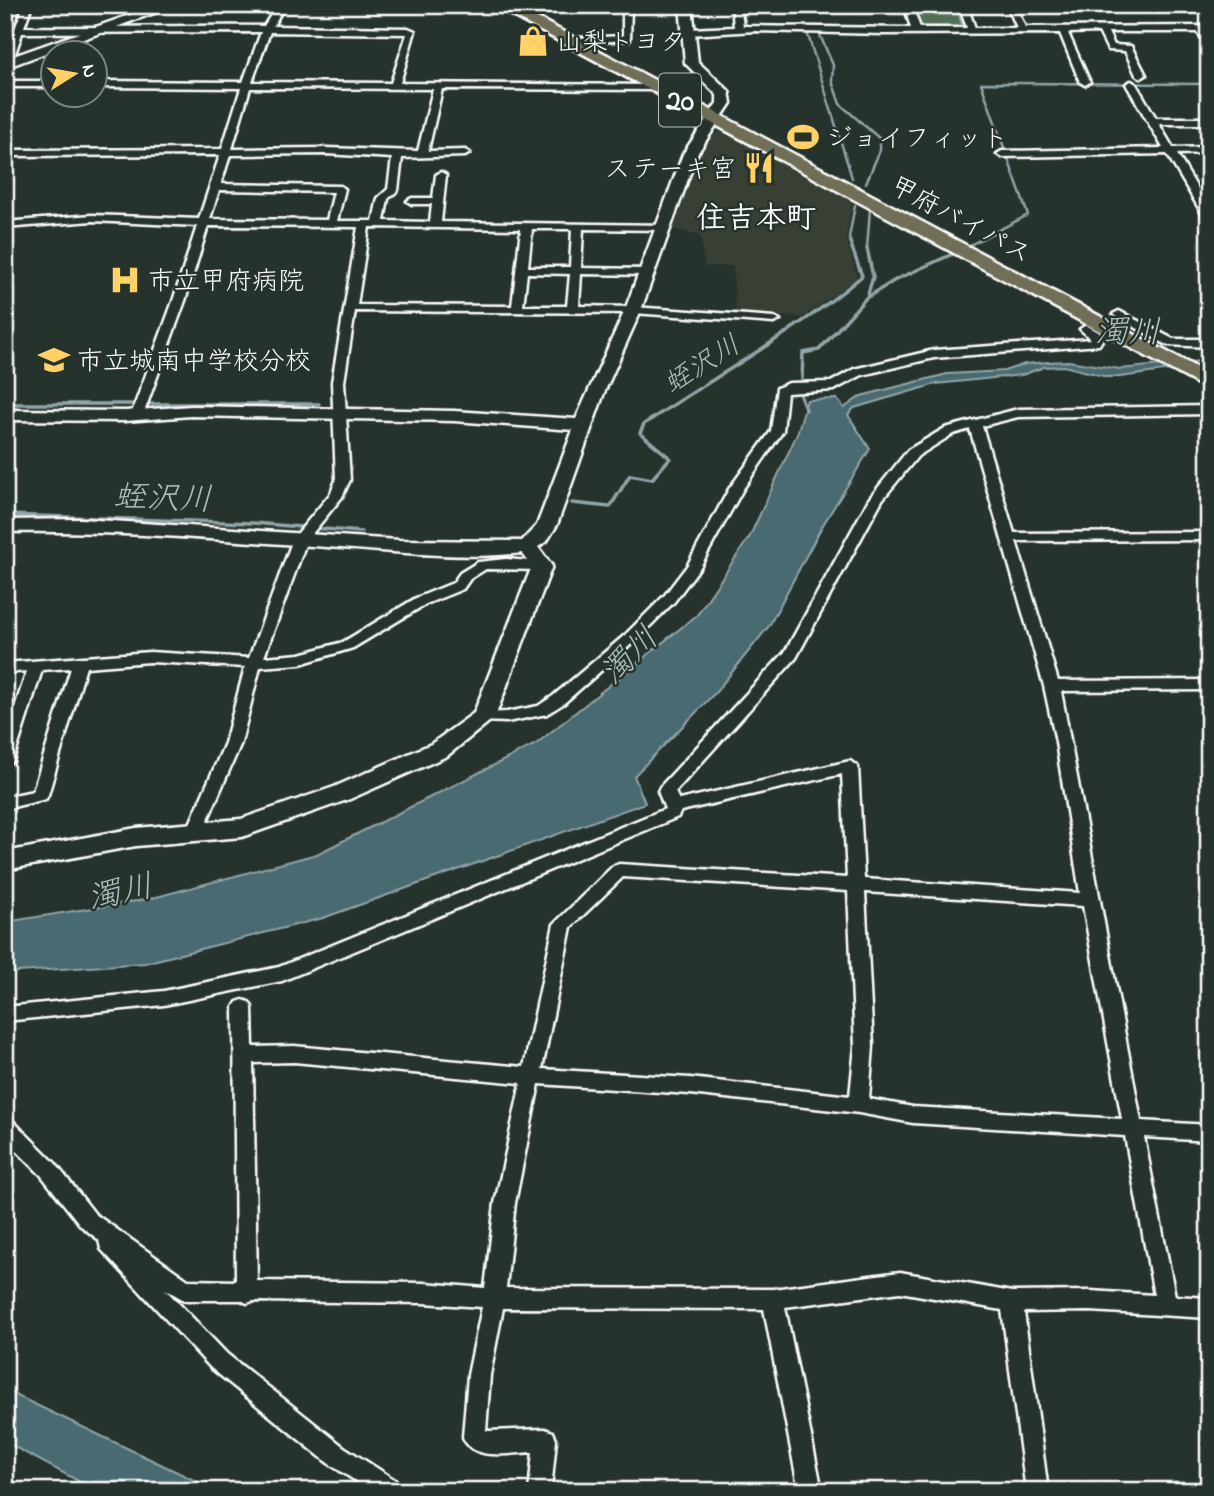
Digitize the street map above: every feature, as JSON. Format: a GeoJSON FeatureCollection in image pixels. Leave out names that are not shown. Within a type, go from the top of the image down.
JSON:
{"type":"FeatureCollection","features":[{"type":"Feature","properties":{"kind":"highway","name":"甲府バイパス"},"geometry":{"type":"LineString","coordinates":[[500,5],[654,87],[715,115]]}},
{"type":"Feature","properties":{"kind":"highway","name":"甲府バイパス"},"geometry":{"type":"LineString","coordinates":[[514,5],[1145,344],[1209,383]]}},
{"type":"Feature","properties":{"kind":"highway","name":"甲府バイパス"},"geometry":{"type":"LineString","coordinates":[[1145,344],[1209,373]]}},
{"type":"Feature","properties":{"kind":"street"},"geometry":{"type":"LineString","coordinates":[[6,64],[28,5]]}},
{"type":"Feature","properties":{"kind":"street"},"geometry":{"type":"LineString","coordinates":[[6,64],[170,5]]}},
{"type":"Feature","properties":{"kind":"street"},"geometry":{"type":"LineString","coordinates":[[139,409],[179,302],[261,39],[281,5]]}},
{"type":"Feature","properties":{"kind":"street"},"geometry":{"type":"LineString","coordinates":[[5,526],[307,530],[425,547],[502,549],[527,546],[540,537],[547,525],[584,425],[634,310],[693,148],[724,103],[724,94],[692,64],[686,6],[563,5]]}},
{"type":"Feature","properties":{"kind":"street"},"geometry":{"type":"LineString","coordinates":[[736,5],[739,29]]}},
{"type":"Feature","properties":{"kind":"street"},"geometry":{"type":"LineString","coordinates":[[908,5],[916,32]]}},
{"type":"Feature","properties":{"kind":"street"},"geometry":{"type":"LineString","coordinates":[[963,5],[972,31]]}},
{"type":"Feature","properties":{"kind":"street"},"geometry":{"type":"LineString","coordinates":[[1011,5],[1022,30]]}},
{"type":"Feature","properties":{"kind":"street"},"geometry":{"type":"LineString","coordinates":[[581,40],[627,38],[627,6]]}},
{"type":"Feature","properties":{"kind":"street"},"geometry":{"type":"LineString","coordinates":[[19,30],[97,32],[198,28],[408,31],[412,33],[408,52],[394,87]]}},
{"type":"Feature","properties":{"kind":"street"},"geometry":{"type":"LineString","coordinates":[[689,32],[739,29],[916,32],[1205,29],[1209,45]]}},
{"type":"Feature","properties":{"kind":"street"},"geometry":{"type":"LineString","coordinates":[[1063,30],[1085,82]]}},
{"type":"Feature","properties":{"kind":"street"},"geometry":{"type":"LineString","coordinates":[[1102,30],[1111,48],[1128,48],[1141,75]]}},
{"type":"Feature","properties":{"kind":"street"},"geometry":{"type":"LineString","coordinates":[[108,84],[332,83],[394,87],[654,87]]}},
{"type":"Feature","properties":{"kind":"street"},"geometry":{"type":"LineString","coordinates":[[5,84],[38,84]]}},
{"type":"Feature","properties":{"kind":"street"},"geometry":{"type":"LineString","coordinates":[[1131,85],[1209,217]]}},
{"type":"Feature","properties":{"kind":"street"},"geometry":{"type":"LineString","coordinates":[[422,154],[438,87]]}},
{"type":"Feature","properties":{"kind":"street"},"geometry":{"type":"LineString","coordinates":[[1154,121],[1209,121]]}},
{"type":"Feature","properties":{"kind":"street"},"geometry":{"type":"LineString","coordinates":[[5,153],[327,150],[397,155],[465,153]]}},
{"type":"Feature","properties":{"kind":"street"},"geometry":{"type":"LineString","coordinates":[[1002,155],[1209,150]]}},
{"type":"Feature","properties":{"kind":"street"},"geometry":{"type":"LineString","coordinates":[[379,225],[383,198],[393,190],[397,155]]}},
{"type":"Feature","properties":{"kind":"street"},"geometry":{"type":"LineString","coordinates":[[435,226],[441,175]]}},
{"type":"Feature","properties":{"kind":"street"},"geometry":{"type":"LineString","coordinates":[[213,187],[340,189],[331,224]]}},
{"type":"Feature","properties":{"kind":"street"},"geometry":{"type":"LineString","coordinates":[[412,201],[438,201]]}},
{"type":"Feature","properties":{"kind":"street"},"geometry":{"type":"LineString","coordinates":[[5,225],[92,218],[202,223],[665,228]]}},
{"type":"Feature","properties":{"kind":"street"},"geometry":{"type":"LineString","coordinates":[[194,832],[233,743],[254,663],[307,530],[337,494],[343,480],[338,382],[364,225]]}},
{"type":"Feature","properties":{"kind":"street"},"geometry":{"type":"LineString","coordinates":[[517,308],[527,226]]}},
{"type":"Feature","properties":{"kind":"street"},"geometry":{"type":"LineString","coordinates":[[573,309],[578,227]]}},
{"type":"Feature","properties":{"kind":"street"},"geometry":{"type":"LineString","coordinates":[[522,270],[648,272]]}},
{"type":"Feature","properties":{"kind":"street"},"geometry":{"type":"LineString","coordinates":[[351,308],[634,310],[774,320]]}},
{"type":"Feature","properties":{"kind":"street"},"geometry":{"type":"LineString","coordinates":[[1119,314],[1171,342],[1209,343]]}},
{"type":"Feature","properties":{"kind":"street"},"geometry":{"type":"LineString","coordinates":[[484,717],[507,717],[542,710],[558,700],[630,638],[669,599],[693,567],[736,489],[776,431],[781,391],[789,387],[834,386],[858,372],[934,354],[1095,342],[1098,337],[1086,329]]}},
{"type":"Feature","properties":{"kind":"street"},"geometry":{"type":"LineString","coordinates":[[5,415],[139,409],[467,417],[584,425]]}},
{"type":"Feature","properties":{"kind":"street"},"geometry":{"type":"LineString","coordinates":[[5,1014],[164,998],[282,974],[672,813],[674,807],[666,791],[791,655],[876,499],[913,453],[949,431],[1018,412],[1209,410]]}},
{"type":"Feature","properties":{"kind":"street"},"geometry":{"type":"LineString","coordinates":[[975,423],[1052,686],[1166,1304]]}},
{"type":"Feature","properties":{"kind":"street"},"geometry":{"type":"LineString","coordinates":[[1007,537],[1209,536]]}},
{"type":"Feature","properties":{"kind":"street"},"geometry":{"type":"LineString","coordinates":[[527,546],[542,566]]}},
{"type":"Feature","properties":{"kind":"street"},"geometry":{"type":"LineString","coordinates":[[5,668],[150,657],[254,663],[300,659],[348,645],[421,601],[458,586],[464,573],[474,566],[542,566]]}},
{"type":"Feature","properties":{"kind":"street"},"geometry":{"type":"LineString","coordinates":[[5,861],[136,837],[242,828],[342,793],[439,750],[484,717],[542,566]]}},
{"type":"Feature","properties":{"kind":"street"},"geometry":{"type":"LineString","coordinates":[[5,803],[40,795],[80,663]]}},
{"type":"Feature","properties":{"kind":"street"},"geometry":{"type":"LineString","coordinates":[[5,761],[36,667]]}},
{"type":"Feature","properties":{"kind":"street"},"geometry":{"type":"LineString","coordinates":[[1052,686],[1209,685]]}},
{"type":"Feature","properties":{"kind":"street"},"geometry":{"type":"LineString","coordinates":[[674,807],[850,767],[864,1046],[859,1105]]}},
{"type":"Feature","properties":{"kind":"street"},"geometry":{"type":"LineString","coordinates":[[540,1491],[545,1440],[484,1443],[474,1437],[479,1375],[494,1298],[505,1203],[563,924],[620,870],[1090,900]]}},
{"type":"Feature","properties":{"kind":"street"},"geometry":{"type":"LineString","coordinates":[[243,1007],[243,1159],[246,1187],[247,1293]]}},
{"type":"Feature","properties":{"kind":"street"},"geometry":{"type":"LineString","coordinates":[[244,1055],[294,1054],[533,1076],[690,1086],[859,1105],[913,1115],[1133,1126],[1209,1133]]}},
{"type":"Feature","properties":{"kind":"street"},"geometry":{"type":"LineString","coordinates":[[5,1126],[48,1168],[88,1220],[219,1361],[336,1455],[392,1491]]}},
{"type":"Feature","properties":{"kind":"street"},"geometry":{"type":"LineString","coordinates":[[88,1220],[184,1290],[247,1293],[424,1293],[494,1298],[773,1299],[901,1282],[1012,1302],[1166,1304],[1209,1308]]}},
{"type":"Feature","properties":{"kind":"street"},"geometry":{"type":"LineString","coordinates":[[773,1299],[811,1491]]}},
{"type":"Feature","properties":{"kind":"street"},"geometry":{"type":"LineString","coordinates":[[1012,1302],[1037,1491]]}},
{"type":"Feature","properties":{"kind":"shaded area"},"geometry":{"type":"Polygon","coordinates":[[[719,132],[737,137],[853,199],[846,238],[857,278],[803,317],[736,314],[733,266],[704,266],[701,236],[665,227],[693,148],[719,132]]]}},
{"type":"Feature","properties":{"kind":"green space"},"geometry":{"type":"Polygon","coordinates":[[[913,5],[956,5],[964,28],[920,28],[913,5]]]}},
{"type":"Feature","properties":{"kind":"water"},"geometry":{"type":"Polygon","coordinates":[[[1209,360],[1209,365],[1120,377],[1107,377],[1064,366],[1044,367],[1022,375],[936,384],[854,408],[848,415],[870,449],[821,528],[769,626],[716,692],[634,776],[645,803],[323,918],[145,963],[5,973],[5,922],[149,899],[317,854],[536,744],[697,615],[750,536],[797,434],[807,400],[837,399],[844,408],[861,396],[947,374],[1004,371],[1025,364],[1068,361],[1120,369],[1209,360]]]}},
{"type":"Feature","properties":{"kind":"water"},"geometry":{"type":"Polygon","coordinates":[[[5,1390],[217,1491],[97,1491],[5,1442],[5,1390]]]}},
{"type":"Feature","properties":{"kind":"waterway","name":"蛭沢川"},"geometry":{"type":"LineString","coordinates":[[742,5],[746,26]]}},
{"type":"Feature","properties":{"kind":"waterway"},"geometry":{"type":"LineString","coordinates":[[957,5],[963,29]]}},
{"type":"Feature","properties":{"kind":"waterway","name":"蛭沢川"},"geometry":{"type":"LineString","coordinates":[[807,32],[852,178]]}},
{"type":"Feature","properties":{"kind":"waterway"},"geometry":{"type":"LineString","coordinates":[[819,33],[833,65],[832,81],[840,104],[880,139],[880,150],[866,183]]}},
{"type":"Feature","properties":{"kind":"waterway"},"geometry":{"type":"LineString","coordinates":[[962,249],[1028,215],[981,83],[1209,84]]}},
{"type":"Feature","properties":{"kind":"waterway","name":"蛭沢川"},"geometry":{"type":"LineString","coordinates":[[853,249],[849,238],[855,205]]}},
{"type":"Feature","properties":{"kind":"waterway"},"geometry":{"type":"LineString","coordinates":[[867,248],[870,209]]}},
{"type":"Feature","properties":{"kind":"waterway","name":"蛭沢川"},"geometry":{"type":"LineString","coordinates":[[572,503],[610,507],[630,475],[652,479],[670,458],[640,433],[644,424],[783,335],[862,276],[852,248]]}},
{"type":"Feature","properties":{"kind":"waterway"},"geometry":{"type":"LineString","coordinates":[[867,248],[873,277],[867,297]]}},
{"type":"Feature","properties":{"kind":"waterway"},"geometry":{"type":"LineString","coordinates":[[802,379],[803,353],[819,350],[866,298],[897,279],[966,248]]}},
{"type":"Feature","properties":{"kind":"waterway"},"geometry":{"type":"LineString","coordinates":[[800,395],[806,410]]}},
{"type":"Feature","properties":{"kind":"waterway"},"geometry":{"type":"LineString","coordinates":[[5,404],[319,404]]}},
{"type":"Feature","properties":{"kind":"waterway","name":"蛭沢川"},"geometry":{"type":"LineString","coordinates":[[5,515],[253,523],[361,532]]}},
{"type":"Feature","properties":{"kind":"place","name":"山梨トヨタ"},"geometry":{"type":"Point","coordinates":[533,41]}},
{"type":"Feature","properties":{"kind":"place","name":"ジョイフィット"},"geometry":{"type":"Point","coordinates":[803,137]}},
{"type":"Feature","properties":{"kind":"place","name":"ステーキ宮"},"geometry":{"type":"Point","coordinates":[759,168]}},
{"type":"Feature","properties":{"kind":"place","name":"市立甲府病院"},"geometry":{"type":"Point","coordinates":[125,280]}},
{"type":"Feature","properties":{"kind":"place","name":"市立城南中学校分校"},"geometry":{"type":"Point","coordinates":[54,360]}},
{"type":"Feature","properties":{"kind":"district","name":"住吉本町"},"geometry":{"type":"Point","coordinates":[756,217]}},
{"type":"Feature","properties":{"kind":"water label","name":"濁川"},"geometry":{"type":"Point","coordinates":[1128,330]}},
{"type":"Feature","properties":{"kind":"water label","name":"濁川"},"geometry":{"type":"Point","coordinates":[628,654]}},
{"type":"Feature","properties":{"kind":"water label","name":"濁川"},"geometry":{"type":"Point","coordinates":[120,890]}}]}
